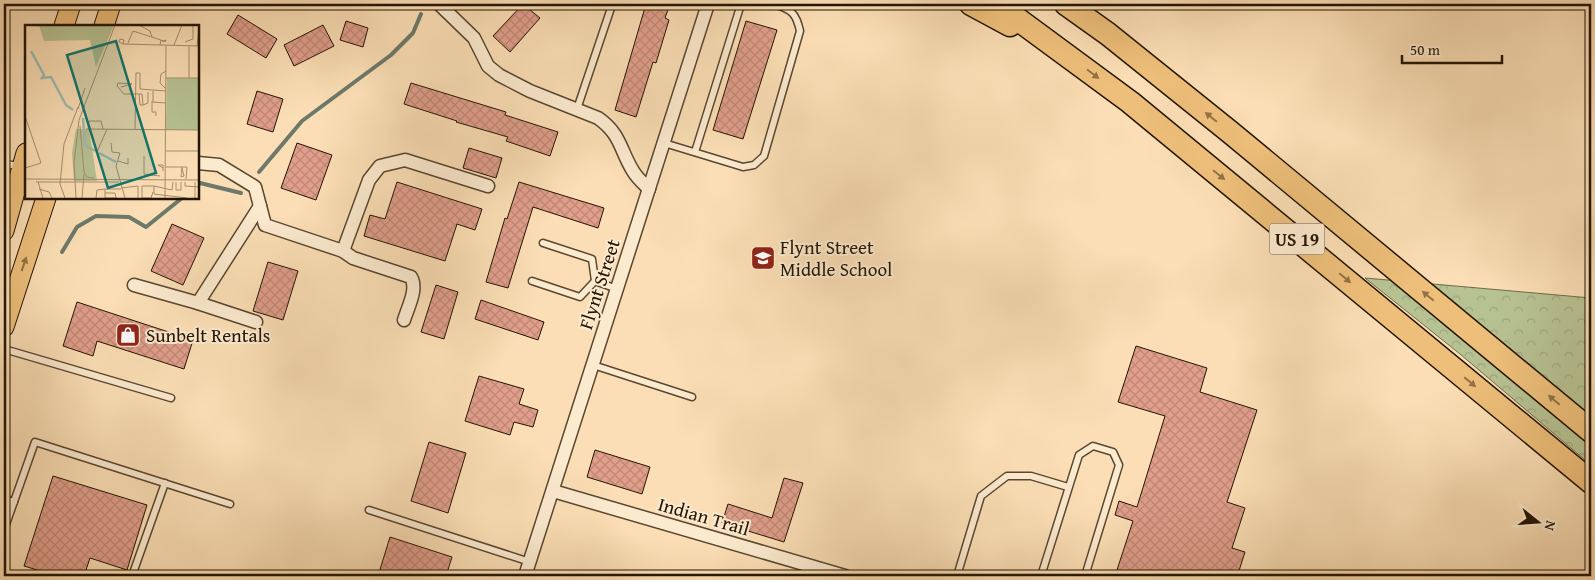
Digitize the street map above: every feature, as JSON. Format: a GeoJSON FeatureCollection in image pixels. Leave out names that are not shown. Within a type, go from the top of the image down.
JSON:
{"type":"FeatureCollection","features":[{"type":"Feature","properties":{"kind":"highway"},"geometry":{"type":"LineString","coordinates":[[971,4],[1072,58]]}},
{"type":"Feature","properties":{"kind":"highway","name":"US 19"},"geometry":{"type":"LineString","coordinates":[[996,4],[1072,58],[1159,126],[1591,482]]}},
{"type":"Feature","properties":{"kind":"highway","name":"US 19"},"geometry":{"type":"LineString","coordinates":[[1066,4],[1108,34],[1222,126],[1591,431]]}},
{"type":"Feature","properties":{"kind":"main road"},"geometry":{"type":"LineString","coordinates":[[64,25],[71,4]]}},
{"type":"Feature","properties":{"kind":"main road"},"geometry":{"type":"LineString","coordinates":[[104,25],[111,4]]}},
{"type":"Feature","properties":{"kind":"main road"},"geometry":{"type":"LineString","coordinates":[[4,231],[25,163]]}},
{"type":"Feature","properties":{"kind":"main road"},"geometry":{"type":"LineString","coordinates":[[4,327],[46,199]]}},
{"type":"Feature","properties":{"kind":"street"},"geometry":{"type":"LineString","coordinates":[[439,4],[474,38],[493,71],[530,91],[598,118],[614,131],[633,172],[649,189]]}},
{"type":"Feature","properties":{"kind":"street","name":"Flynt Street"},"geometry":{"type":"LineString","coordinates":[[525,576],[708,4]]}},
{"type":"Feature","properties":{"kind":"street"},"geometry":{"type":"LineString","coordinates":[[343,251],[369,180],[380,166],[406,160],[488,186]]}},
{"type":"Feature","properties":{"kind":"street"},"geometry":{"type":"LineString","coordinates":[[199,163],[219,165],[255,187],[265,225],[343,251],[353,258],[411,277],[414,282],[413,289],[404,320]]}},
{"type":"Feature","properties":{"kind":"street"},"geometry":{"type":"LineString","coordinates":[[198,303],[260,206]]}},
{"type":"Feature","properties":{"kind":"street"},"geometry":{"type":"LineString","coordinates":[[134,285],[256,322]]}},
{"type":"Feature","properties":{"kind":"street","name":"Indian Trail"},"geometry":{"type":"LineString","coordinates":[[553,491],[845,576]]}},
{"type":"Feature","properties":{"kind":"lane"},"geometry":{"type":"LineString","coordinates":[[695,152],[742,4]]}},
{"type":"Feature","properties":{"kind":"lane"},"geometry":{"type":"LineString","coordinates":[[664,142],[743,166],[754,165],[764,156],[800,31],[797,17],[785,8],[774,4]]}},
{"type":"Feature","properties":{"kind":"lane"},"geometry":{"type":"LineString","coordinates":[[578,109],[611,8]]}},
{"type":"Feature","properties":{"kind":"lane"},"geometry":{"type":"LineString","coordinates":[[4,163],[25,163]]}},
{"type":"Feature","properties":{"kind":"lane"},"geometry":{"type":"LineString","coordinates":[[543,243],[592,259],[595,282]]}},
{"type":"Feature","properties":{"kind":"lane"},"geometry":{"type":"LineString","coordinates":[[532,281],[580,296],[595,282]]}},
{"type":"Feature","properties":{"kind":"lane"},"geometry":{"type":"LineString","coordinates":[[595,282],[617,289]]}},
{"type":"Feature","properties":{"kind":"lane"},"geometry":{"type":"LineString","coordinates":[[4,349],[171,398]]}},
{"type":"Feature","properties":{"kind":"lane"},"geometry":{"type":"LineString","coordinates":[[593,365],[692,397]]}},
{"type":"Feature","properties":{"kind":"lane"},"geometry":{"type":"LineString","coordinates":[[4,530],[35,442],[230,504]]}},
{"type":"Feature","properties":{"kind":"lane"},"geometry":{"type":"LineString","coordinates":[[1041,576],[1079,455],[1092,446],[1113,452],[1119,466],[1084,576]]}},
{"type":"Feature","properties":{"kind":"lane"},"geometry":{"type":"LineString","coordinates":[[957,576],[981,496],[1007,476],[1031,476],[1068,487]]}},
{"type":"Feature","properties":{"kind":"lane"},"geometry":{"type":"LineString","coordinates":[[132,576],[165,483]]}},
{"type":"Feature","properties":{"kind":"lane"},"geometry":{"type":"LineString","coordinates":[[4,499],[14,502]]}},
{"type":"Feature","properties":{"kind":"lane"},"geometry":{"type":"LineString","coordinates":[[369,510],[530,562]]}},
{"type":"Feature","properties":{"kind":"green space"},"geometry":{"type":"Polygon","coordinates":[[[1365,278],[1591,298],[1591,465],[1460,354],[1365,278]]]}},
{"type":"Feature","properties":{"kind":"building"},"geometry":{"type":"Polygon","coordinates":[[[523,4],[540,18],[510,52],[493,36],[523,4]]]}},
{"type":"Feature","properties":{"kind":"building"},"geometry":{"type":"Polygon","coordinates":[[[646,4],[670,4],[665,18],[669,20],[656,63],[653,62],[636,117],[615,110],[646,4]]]}},
{"type":"Feature","properties":{"kind":"building"},"geometry":{"type":"Polygon","coordinates":[[[238,15],[277,39],[266,58],[227,34],[238,15]]]}},
{"type":"Feature","properties":{"kind":"building"},"geometry":{"type":"Polygon","coordinates":[[[346,21],[368,28],[363,47],[340,40],[346,21]]]}},
{"type":"Feature","properties":{"kind":"building"},"geometry":{"type":"Polygon","coordinates":[[[746,21],[777,30],[743,139],[713,130],[746,21]]]}},
{"type":"Feature","properties":{"kind":"building"},"geometry":{"type":"Polygon","coordinates":[[[323,25],[334,46],[294,66],[284,45],[323,25]]]}},
{"type":"Feature","properties":{"kind":"building"},"geometry":{"type":"Polygon","coordinates":[[[411,83],[506,112],[505,115],[558,132],[550,156],[506,141],[508,137],[404,104],[411,83]]]}},
{"type":"Feature","properties":{"kind":"building"},"geometry":{"type":"Polygon","coordinates":[[[257,91],[283,99],[273,132],[247,124],[257,91]]]}},
{"type":"Feature","properties":{"kind":"building"},"geometry":{"type":"Polygon","coordinates":[[[297,143],[332,155],[316,200],[281,188],[297,143]]]}},
{"type":"Feature","properties":{"kind":"building"},"geometry":{"type":"Polygon","coordinates":[[[469,148],[502,158],[496,178],[463,168],[469,148]]]}},
{"type":"Feature","properties":{"kind":"building"},"geometry":{"type":"Polygon","coordinates":[[[397,182],[482,209],[475,230],[457,224],[445,261],[364,236],[370,215],[385,219],[397,182]]]}},
{"type":"Feature","properties":{"kind":"building"},"geometry":{"type":"Polygon","coordinates":[[[519,182],[604,208],[598,228],[533,207],[508,288],[486,282],[505,218],[507,219],[519,182]]]}},
{"type":"Feature","properties":{"kind":"building"},"geometry":{"type":"Polygon","coordinates":[[[172,224],[204,238],[183,285],[151,271],[172,224]]]}},
{"type":"Feature","properties":{"kind":"building"},"geometry":{"type":"Polygon","coordinates":[[[268,262],[298,271],[283,320],[253,311],[268,262]]]}},
{"type":"Feature","properties":{"kind":"building"},"geometry":{"type":"Polygon","coordinates":[[[436,285],[458,292],[444,339],[421,332],[436,285]]]}},
{"type":"Feature","properties":{"kind":"building"},"geometry":{"type":"Polygon","coordinates":[[[481,300],[544,322],[538,340],[475,319],[481,300]]]}},
{"type":"Feature","properties":{"kind":"building"},"geometry":{"type":"Polygon","coordinates":[[[77,302],[193,340],[184,369],[97,341],[93,356],[63,346],[77,302]]]}},
{"type":"Feature","properties":{"kind":"building"},"geometry":{"type":"Polygon","coordinates":[[[1136,346],[1207,368],[1200,392],[1257,410],[1227,502],[1245,508],[1232,548],[1245,552],[1238,574],[1229,576],[1115,576],[1133,521],[1115,515],[1119,501],[1137,507],[1165,416],[1118,402],[1136,346]]]}},
{"type":"Feature","properties":{"kind":"building"},"geometry":{"type":"Polygon","coordinates":[[[479,376],[524,389],[519,404],[538,410],[533,427],[514,422],[510,435],[465,421],[479,376]]]}},
{"type":"Feature","properties":{"kind":"building"},"geometry":{"type":"Polygon","coordinates":[[[429,442],[466,453],[448,513],[411,501],[429,442]]]}},
{"type":"Feature","properties":{"kind":"building"},"geometry":{"type":"Polygon","coordinates":[[[595,450],[650,467],[642,494],[587,477],[595,450]]]}},
{"type":"Feature","properties":{"kind":"building"},"geometry":{"type":"Polygon","coordinates":[[[53,476],[147,505],[127,570],[90,558],[84,576],[57,576],[24,566],[53,476]]]}},
{"type":"Feature","properties":{"kind":"building"},"geometry":{"type":"Polygon","coordinates":[[[784,478],[803,483],[784,542],[722,523],[728,504],[772,518],[784,478]]]}},
{"type":"Feature","properties":{"kind":"building"},"geometry":{"type":"Polygon","coordinates":[[[390,537],[452,557],[446,576],[378,576],[390,537]]]}},
{"type":"Feature","properties":{"kind":"waterway"},"geometry":{"type":"LineString","coordinates":[[259,172],[302,121],[391,55],[413,33],[421,14]]}},
{"type":"Feature","properties":{"kind":"waterway"},"geometry":{"type":"LineString","coordinates":[[199,184],[241,193]]}},
{"type":"Feature","properties":{"kind":"waterway"},"geometry":{"type":"LineString","coordinates":[[62,252],[77,227],[96,216],[129,217],[146,227],[181,199]]}},
{"type":"Feature","properties":{"kind":"place","name":"Flynt Street Middle School"},"geometry":{"type":"Point","coordinates":[763,258]}},
{"type":"Feature","properties":{"kind":"place","name":"Sunbelt Rentals"},"geometry":{"type":"Point","coordinates":[128,335]}}]}
